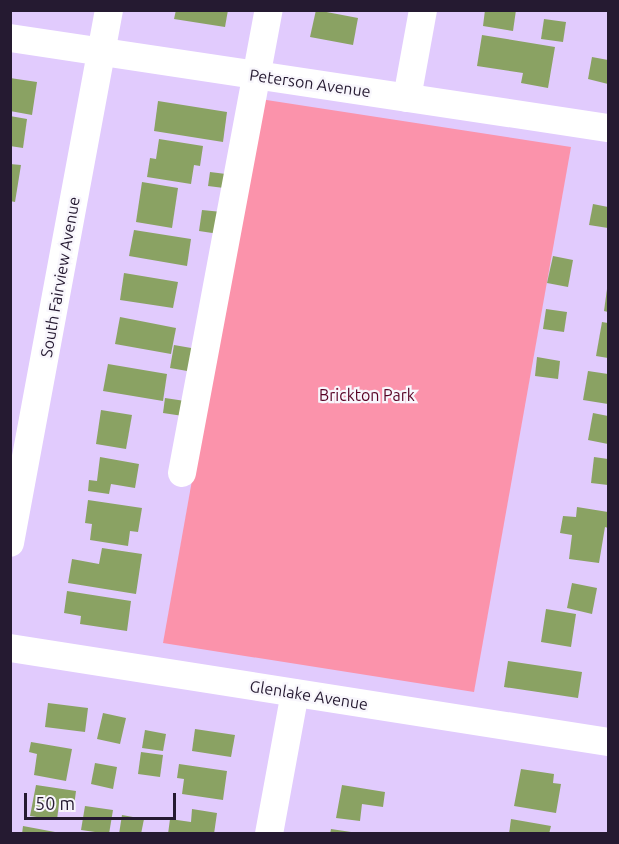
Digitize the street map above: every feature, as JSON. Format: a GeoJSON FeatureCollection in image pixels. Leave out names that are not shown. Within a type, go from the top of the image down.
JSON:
{"type":"FeatureCollection","features":[{"type":"Feature","properties":{"kind":"street","name":"South Fairview Avenue"},"geometry":{"type":"LineString","coordinates":[[10,543],[109,10]]}},
{"type":"Feature","properties":{"kind":"street"},"geometry":{"type":"LineString","coordinates":[[182,473],[269,10]]}},
{"type":"Feature","properties":{"kind":"street"},"geometry":{"type":"LineString","coordinates":[[407,98],[423,10]]}},
{"type":"Feature","properties":{"kind":"street","name":"Peterson Avenue"},"geometry":{"type":"LineString","coordinates":[[10,38],[609,128]]}},
{"type":"Feature","properties":{"kind":"street","name":"Glenlake Avenue"},"geometry":{"type":"LineString","coordinates":[[10,648],[609,742]]}},
{"type":"Feature","properties":{"kind":"street"},"geometry":{"type":"LineString","coordinates":[[268,834],[295,693]]}},
{"type":"Feature","properties":{"kind":"green space","name":"Brickton Park"},"geometry":{"type":"Polygon","coordinates":[[[260,99],[571,147],[474,692],[163,643],[260,99]]]}},
{"type":"Feature","properties":{"kind":"building"},"geometry":{"type":"Polygon","coordinates":[[[176,10],[228,10],[225,27],[174,19],[176,10]]]}},
{"type":"Feature","properties":{"kind":"building"},"geometry":{"type":"Polygon","coordinates":[[[316,10],[358,18],[353,45],[310,37],[316,10]]]}},
{"type":"Feature","properties":{"kind":"building"},"geometry":{"type":"Polygon","coordinates":[[[485,10],[516,10],[513,31],[483,26],[485,10]]]}},
{"type":"Feature","properties":{"kind":"building"},"geometry":{"type":"Polygon","coordinates":[[[544,19],[566,22],[563,42],[541,39],[544,19]]]}},
{"type":"Feature","properties":{"kind":"building"},"geometry":{"type":"Polygon","coordinates":[[[482,35],[555,47],[548,88],[521,83],[523,73],[477,66],[482,35]]]}},
{"type":"Feature","properties":{"kind":"building"},"geometry":{"type":"Polygon","coordinates":[[[592,57],[608,60],[608,84],[588,79],[592,57]]]}},
{"type":"Feature","properties":{"kind":"building"},"geometry":{"type":"Polygon","coordinates":[[[10,78],[37,82],[32,115],[10,111],[10,78]]]}},
{"type":"Feature","properties":{"kind":"building"},"geometry":{"type":"Polygon","coordinates":[[[158,101],[227,112],[223,142],[154,131],[158,101]]]}},
{"type":"Feature","properties":{"kind":"building"},"geometry":{"type":"Polygon","coordinates":[[[10,116],[27,119],[23,148],[10,146],[10,116]]]}},
{"type":"Feature","properties":{"kind":"building"},"geometry":{"type":"Polygon","coordinates":[[[159,139],[203,146],[200,166],[194,165],[191,184],[147,177],[150,158],[156,159],[159,139]]]}},
{"type":"Feature","properties":{"kind":"building"},"geometry":{"type":"Polygon","coordinates":[[[10,164],[21,165],[15,202],[10,201],[10,164]]]}},
{"type":"Feature","properties":{"kind":"building"},"geometry":{"type":"Polygon","coordinates":[[[210,172],[226,174],[224,188],[208,186],[210,172]]]}},
{"type":"Feature","properties":{"kind":"building"},"geometry":{"type":"Polygon","coordinates":[[[142,182],[178,188],[172,228],[136,222],[142,182]]]}},
{"type":"Feature","properties":{"kind":"building"},"geometry":{"type":"Polygon","coordinates":[[[593,204],[608,207],[608,228],[589,225],[593,204]]]}},
{"type":"Feature","properties":{"kind":"building"},"geometry":{"type":"Polygon","coordinates":[[[202,210],[222,212],[219,234],[199,231],[202,210]]]}},
{"type":"Feature","properties":{"kind":"building"},"geometry":{"type":"Polygon","coordinates":[[[134,230],[191,239],[187,266],[129,256],[134,230]]]}},
{"type":"Feature","properties":{"kind":"building"},"geometry":{"type":"Polygon","coordinates":[[[553,256],[573,260],[568,287],[547,283],[553,256]]]}},
{"type":"Feature","properties":{"kind":"building"},"geometry":{"type":"Polygon","coordinates":[[[124,273],[178,282],[173,308],[120,300],[124,273]]]}},
{"type":"Feature","properties":{"kind":"building"},"geometry":{"type":"Polygon","coordinates":[[[608,289],[608,312],[604,311],[608,289]]]}},
{"type":"Feature","properties":{"kind":"building"},"geometry":{"type":"Polygon","coordinates":[[[546,309],[567,312],[564,332],[543,329],[546,309]]]}},
{"type":"Feature","properties":{"kind":"building"},"geometry":{"type":"Polygon","coordinates":[[[120,317],[176,328],[171,354],[115,344],[120,317]]]}},
{"type":"Feature","properties":{"kind":"building"},"geometry":{"type":"Polygon","coordinates":[[[602,322],[608,323],[608,358],[596,356],[602,322]]]}},
{"type":"Feature","properties":{"kind":"building"},"geometry":{"type":"Polygon","coordinates":[[[174,345],[197,349],[193,372],[170,368],[174,345]]]}},
{"type":"Feature","properties":{"kind":"building"},"geometry":{"type":"Polygon","coordinates":[[[537,357],[560,361],[558,379],[535,376],[537,357]]]}},
{"type":"Feature","properties":{"kind":"building"},"geometry":{"type":"Polygon","coordinates":[[[108,364],[167,374],[163,401],[103,391],[108,364]]]}},
{"type":"Feature","properties":{"kind":"building"},"geometry":{"type":"Polygon","coordinates":[[[588,371],[608,374],[608,404],[583,400],[588,371]]]}},
{"type":"Feature","properties":{"kind":"building"},"geometry":{"type":"Polygon","coordinates":[[[165,398],[185,401],[183,416],[163,413],[165,398]]]}},
{"type":"Feature","properties":{"kind":"building"},"geometry":{"type":"Polygon","coordinates":[[[101,410],[132,415],[126,449],[96,444],[101,410]]]}},
{"type":"Feature","properties":{"kind":"building"},"geometry":{"type":"Polygon","coordinates":[[[593,413],[608,416],[608,444],[588,440],[593,413]]]}},
{"type":"Feature","properties":{"kind":"building"},"geometry":{"type":"Polygon","coordinates":[[[100,457],[139,464],[135,488],[111,484],[109,494],[88,491],[89,480],[97,481],[100,457]]]}},
{"type":"Feature","properties":{"kind":"building"},"geometry":{"type":"Polygon","coordinates":[[[594,457],[608,459],[608,485],[591,483],[594,457]]]}},
{"type":"Feature","properties":{"kind":"building"},"geometry":{"type":"Polygon","coordinates":[[[88,500],[142,508],[138,532],[130,531],[128,546],[90,540],[92,524],[85,523],[88,500]]]}},
{"type":"Feature","properties":{"kind":"building"},"geometry":{"type":"Polygon","coordinates":[[[577,507],[608,512],[608,528],[605,527],[599,563],[569,559],[572,535],[560,533],[563,516],[576,517],[577,507]]]}},
{"type":"Feature","properties":{"kind":"building"},"geometry":{"type":"Polygon","coordinates":[[[102,548],[142,554],[136,594],[68,583],[72,559],[99,564],[102,548]]]}},
{"type":"Feature","properties":{"kind":"building"},"geometry":{"type":"Polygon","coordinates":[[[572,583],[597,588],[592,614],[567,608],[572,583]]]}},
{"type":"Feature","properties":{"kind":"building"},"geometry":{"type":"Polygon","coordinates":[[[67,591],[131,601],[127,631],[80,624],[81,616],[64,613],[67,591]]]}},
{"type":"Feature","properties":{"kind":"building"},"geometry":{"type":"Polygon","coordinates":[[[546,609],[576,614],[571,647],[541,642],[546,609]]]}},
{"type":"Feature","properties":{"kind":"building"},"geometry":{"type":"Polygon","coordinates":[[[508,661],[582,672],[578,698],[504,687],[508,661]]]}},
{"type":"Feature","properties":{"kind":"building"},"geometry":{"type":"Polygon","coordinates":[[[48,703],[88,708],[85,732],[45,727],[48,703]]]}},
{"type":"Feature","properties":{"kind":"building"},"geometry":{"type":"Polygon","coordinates":[[[103,713],[126,718],[120,744],[97,739],[103,713]]]}},
{"type":"Feature","properties":{"kind":"building"},"geometry":{"type":"Polygon","coordinates":[[[195,729],[235,735],[231,757],[192,751],[195,729]]]}},
{"type":"Feature","properties":{"kind":"building"},"geometry":{"type":"Polygon","coordinates":[[[145,730],[166,734],[163,751],[142,748],[145,730]]]}},
{"type":"Feature","properties":{"kind":"building"},"geometry":{"type":"Polygon","coordinates":[[[31,742],[72,749],[66,781],[34,775],[37,754],[29,752],[31,742]]]}},
{"type":"Feature","properties":{"kind":"building"},"geometry":{"type":"Polygon","coordinates":[[[141,752],[163,755],[160,777],[138,774],[141,752]]]}},
{"type":"Feature","properties":{"kind":"building"},"geometry":{"type":"Polygon","coordinates":[[[95,763],[117,767],[113,789],[91,784],[95,763]]]}},
{"type":"Feature","properties":{"kind":"building"},"geometry":{"type":"Polygon","coordinates":[[[179,764],[227,771],[223,800],[182,794],[184,779],[177,778],[179,764]]]}},
{"type":"Feature","properties":{"kind":"building"},"geometry":{"type":"Polygon","coordinates":[[[521,769],[554,774],[553,783],[561,784],[556,813],[514,806],[521,769]]]}},
{"type":"Feature","properties":{"kind":"building"},"geometry":{"type":"Polygon","coordinates":[[[36,785],[76,791],[74,806],[59,803],[57,820],[30,816],[36,785]]]}},
{"type":"Feature","properties":{"kind":"building"},"geometry":{"type":"Polygon","coordinates":[[[342,785],[385,792],[383,807],[362,804],[360,821],[336,818],[342,785]]]}},
{"type":"Feature","properties":{"kind":"building"},"geometry":{"type":"Polygon","coordinates":[[[85,806],[113,810],[109,834],[81,830],[85,806]]]}},
{"type":"Feature","properties":{"kind":"building"},"geometry":{"type":"Polygon","coordinates":[[[192,809],[217,813],[214,834],[168,834],[170,819],[191,822],[192,809]]]}},
{"type":"Feature","properties":{"kind":"building"},"geometry":{"type":"Polygon","coordinates":[[[122,815],[144,819],[141,834],[119,834],[122,815]]]}},
{"type":"Feature","properties":{"kind":"building"},"geometry":{"type":"Polygon","coordinates":[[[511,819],[551,826],[549,834],[509,834],[511,819]]]}},
{"type":"Feature","properties":{"kind":"building"},"geometry":{"type":"Polygon","coordinates":[[[23,826],[55,832],[55,834],[22,834],[23,826]]]}},
{"type":"Feature","properties":{"kind":"building"},"geometry":{"type":"Polygon","coordinates":[[[331,829],[351,832],[351,834],[330,834],[331,829]]]}}]}
